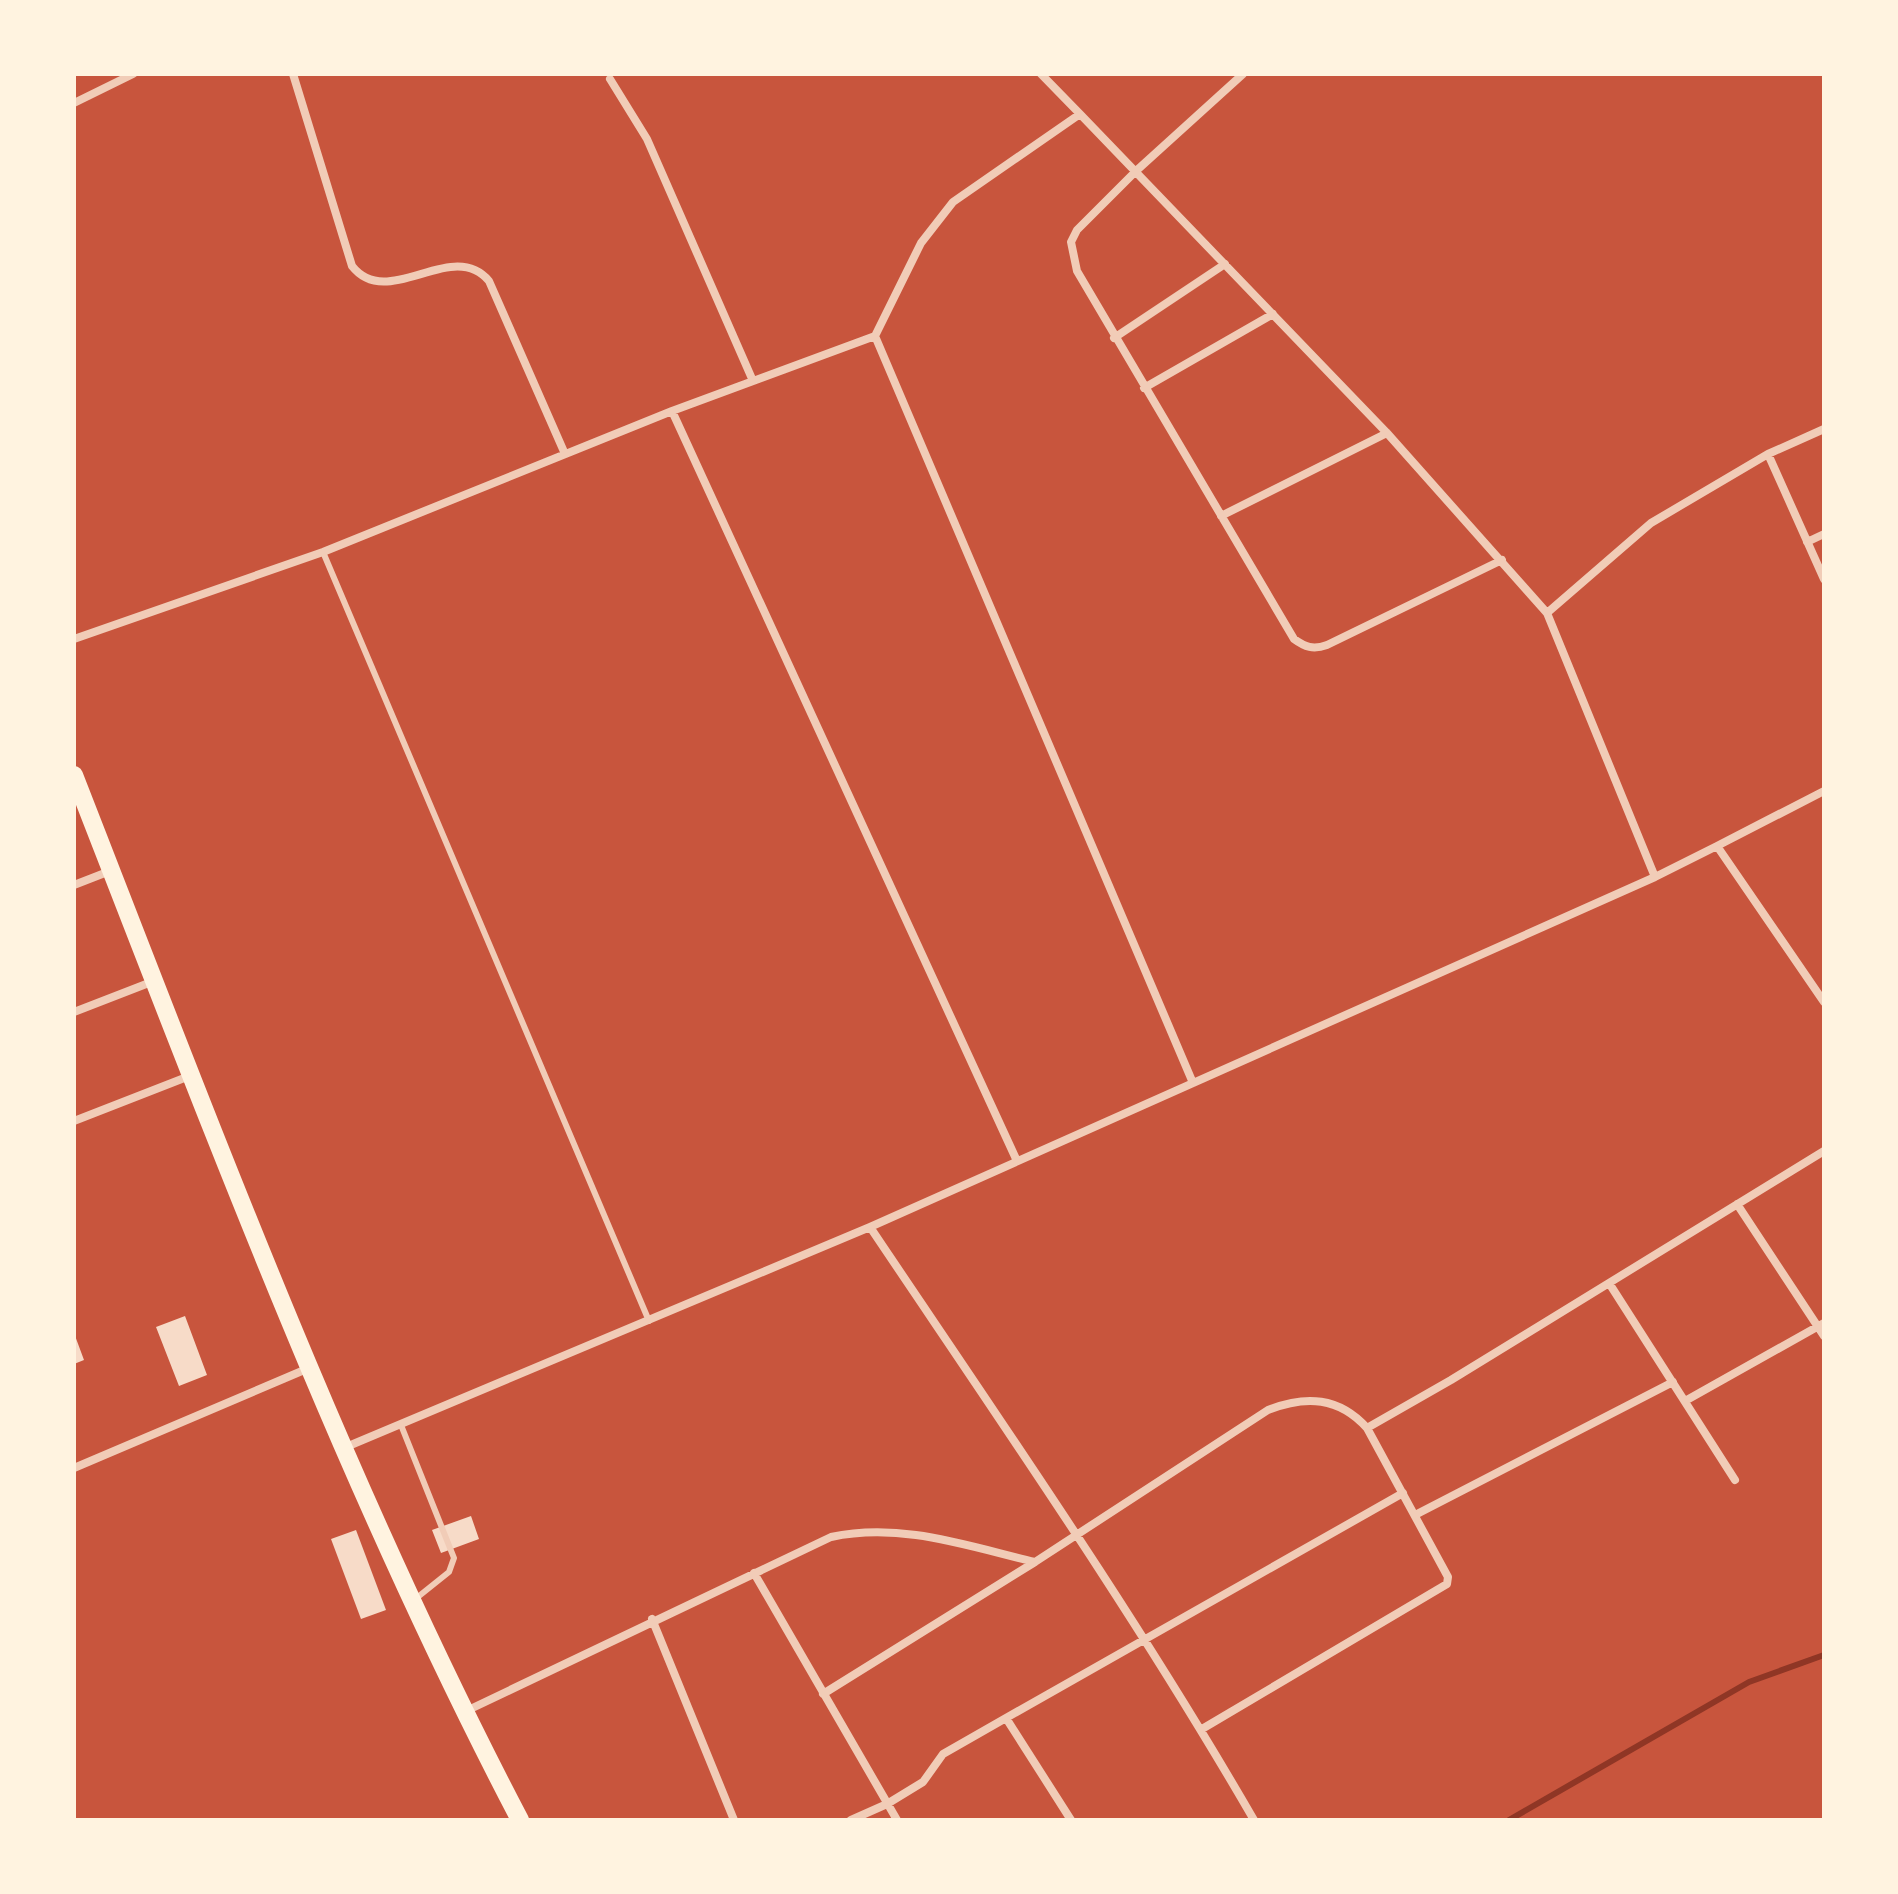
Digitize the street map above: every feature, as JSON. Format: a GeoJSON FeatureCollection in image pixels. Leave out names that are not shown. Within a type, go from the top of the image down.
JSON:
{"type":"FeatureCollection","features":[{"type":"Feature","properties":{"kind":"main road"},"geometry":{"type":"LineString","coordinates":[[74,775],[192,1075],[411,1602],[463,1713],[520,1820]]}},
{"type":"Feature","properties":{"kind":"street"},"geometry":{"type":"LineString","coordinates":[[74,103],[133,74]]}},
{"type":"Feature","properties":{"kind":"street"},"geometry":{"type":"LineString","coordinates":[[293,74],[352,266],[362,278],[375,283],[457,265],[481,272],[489,281],[565,454]]}},
{"type":"Feature","properties":{"kind":"street"},"geometry":{"type":"LineString","coordinates":[[1041,74],[1387,433],[1547,613],[1655,877]]}},
{"type":"Feature","properties":{"kind":"street"},"geometry":{"type":"LineString","coordinates":[[1243,74],[1136,171],[1077,230],[1071,242],[1077,271],[1294,639],[1309,648],[1327,645],[1502,560]]}},
{"type":"Feature","properties":{"kind":"street"},"geometry":{"type":"LineString","coordinates":[[610,79],[647,139],[753,381]]}},
{"type":"Feature","properties":{"kind":"street"},"geometry":{"type":"LineString","coordinates":[[74,639],[323,552],[672,411],[875,336],[921,243],[953,202],[1080,114]]}},
{"type":"Feature","properties":{"kind":"street"},"geometry":{"type":"LineString","coordinates":[[1114,338],[1225,264]]}},
{"type":"Feature","properties":{"kind":"street"},"geometry":{"type":"LineString","coordinates":[[1144,388],[1273,314]]}},
{"type":"Feature","properties":{"kind":"street"},"geometry":{"type":"LineString","coordinates":[[875,336],[1193,1083]]}},
{"type":"Feature","properties":{"kind":"street"},"geometry":{"type":"LineString","coordinates":[[672,411],[1017,1161]]}},
{"type":"Feature","properties":{"kind":"street"},"geometry":{"type":"LineString","coordinates":[[1547,613],[1651,523],[1768,454],[1824,429]]}},
{"type":"Feature","properties":{"kind":"street"},"geometry":{"type":"LineString","coordinates":[[1221,516],[1387,433]]}},
{"type":"Feature","properties":{"kind":"street"},"geometry":{"type":"LineString","coordinates":[[1768,454],[1824,579]]}},
{"type":"Feature","properties":{"kind":"street"},"geometry":{"type":"LineString","coordinates":[[1807,542],[1824,534]]}},
{"type":"Feature","properties":{"kind":"street"},"geometry":{"type":"LineString","coordinates":[[346,1447],[870,1227],[1655,877],[1824,791]]}},
{"type":"Feature","properties":{"kind":"street"},"geometry":{"type":"LineString","coordinates":[[1717,846],[1824,1002]]}},
{"type":"Feature","properties":{"kind":"street"},"geometry":{"type":"LineString","coordinates":[[74,885],[111,871]]}},
{"type":"Feature","properties":{"kind":"street"},"geometry":{"type":"LineString","coordinates":[[74,1012],[154,981]]}},
{"type":"Feature","properties":{"kind":"street"},"geometry":{"type":"LineString","coordinates":[[1813,988],[1824,983]]}},
{"type":"Feature","properties":{"kind":"street"},"geometry":{"type":"LineString","coordinates":[[74,1121],[192,1075]]}},
{"type":"Feature","properties":{"kind":"street"},"geometry":{"type":"LineString","coordinates":[[1367,1428],[1824,1151]]}},
{"type":"Feature","properties":{"kind":"street"},"geometry":{"type":"LineString","coordinates":[[1737,1204],[1821,1325],[1824,1336]]}},
{"type":"Feature","properties":{"kind":"street"},"geometry":{"type":"LineString","coordinates":[[870,1227],[1202,1729],[1254,1820]]}},
{"type":"Feature","properties":{"kind":"street"},"geometry":{"type":"LineString","coordinates":[[1609,1283],[1735,1480]]}},
{"type":"Feature","properties":{"kind":"street"},"geometry":{"type":"LineString","coordinates":[[1685,1401],[1821,1325]]}},
{"type":"Feature","properties":{"kind":"street"},"geometry":{"type":"LineString","coordinates":[[74,1468],[312,1366]]}},
{"type":"Feature","properties":{"kind":"street"},"geometry":{"type":"LineString","coordinates":[[1415,1515],[1673,1382]]}},
{"type":"Feature","properties":{"kind":"street"},"geometry":{"type":"LineString","coordinates":[[823,1694],[1077,1536],[1268,1410],[1300,1400],[1337,1405],[1354,1414],[1367,1428],[1448,1577],[1446,1587],[1202,1729]]}},
{"type":"Feature","properties":{"kind":"street"},"geometry":{"type":"LineString","coordinates":[[851,1820],[868,1817],[928,1777],[943,1754],[1403,1493]]}},
{"type":"Feature","properties":{"kind":"street"},"geometry":{"type":"LineString","coordinates":[[463,1713],[652,1619],[831,1537],[883,1529],[1035,1562]]}},
{"type":"Feature","properties":{"kind":"street"},"geometry":{"type":"LineString","coordinates":[[754,1573],[897,1820]]}},
{"type":"Feature","properties":{"kind":"street"},"geometry":{"type":"LineString","coordinates":[[652,1619],[734,1820]]}},
{"type":"Feature","properties":{"kind":"street"},"geometry":{"type":"LineString","coordinates":[[1006,1718],[1071,1820]]}},
{"type":"Feature","properties":{"kind":"lane"},"geometry":{"type":"LineString","coordinates":[[323,552],[649,1321]]}},
{"type":"Feature","properties":{"kind":"lane"},"geometry":{"type":"LineString","coordinates":[[401,1425],[454,1558],[449,1572],[411,1602]]}},
{"type":"Feature","properties":{"kind":"building"},"geometry":{"type":"Polygon","coordinates":[[[185,1316],[207,1375],[179,1386],[156,1327],[185,1316]]]}},
{"type":"Feature","properties":{"kind":"building"},"geometry":{"type":"Polygon","coordinates":[[[74,1333],[84,1360],[74,1364],[74,1333]]]}},
{"type":"Feature","properties":{"kind":"building"},"geometry":{"type":"Polygon","coordinates":[[[471,1516],[479,1539],[441,1553],[432,1530],[471,1516]]]}},
{"type":"Feature","properties":{"kind":"building"},"geometry":{"type":"Polygon","coordinates":[[[356,1530],[386,1610],[361,1619],[331,1539],[356,1530]]]}},
{"type":"Feature","properties":{"kind":"waterway"},"geometry":{"type":"LineString","coordinates":[[1509,1820],[1749,1682],[1824,1655]]}}]}
